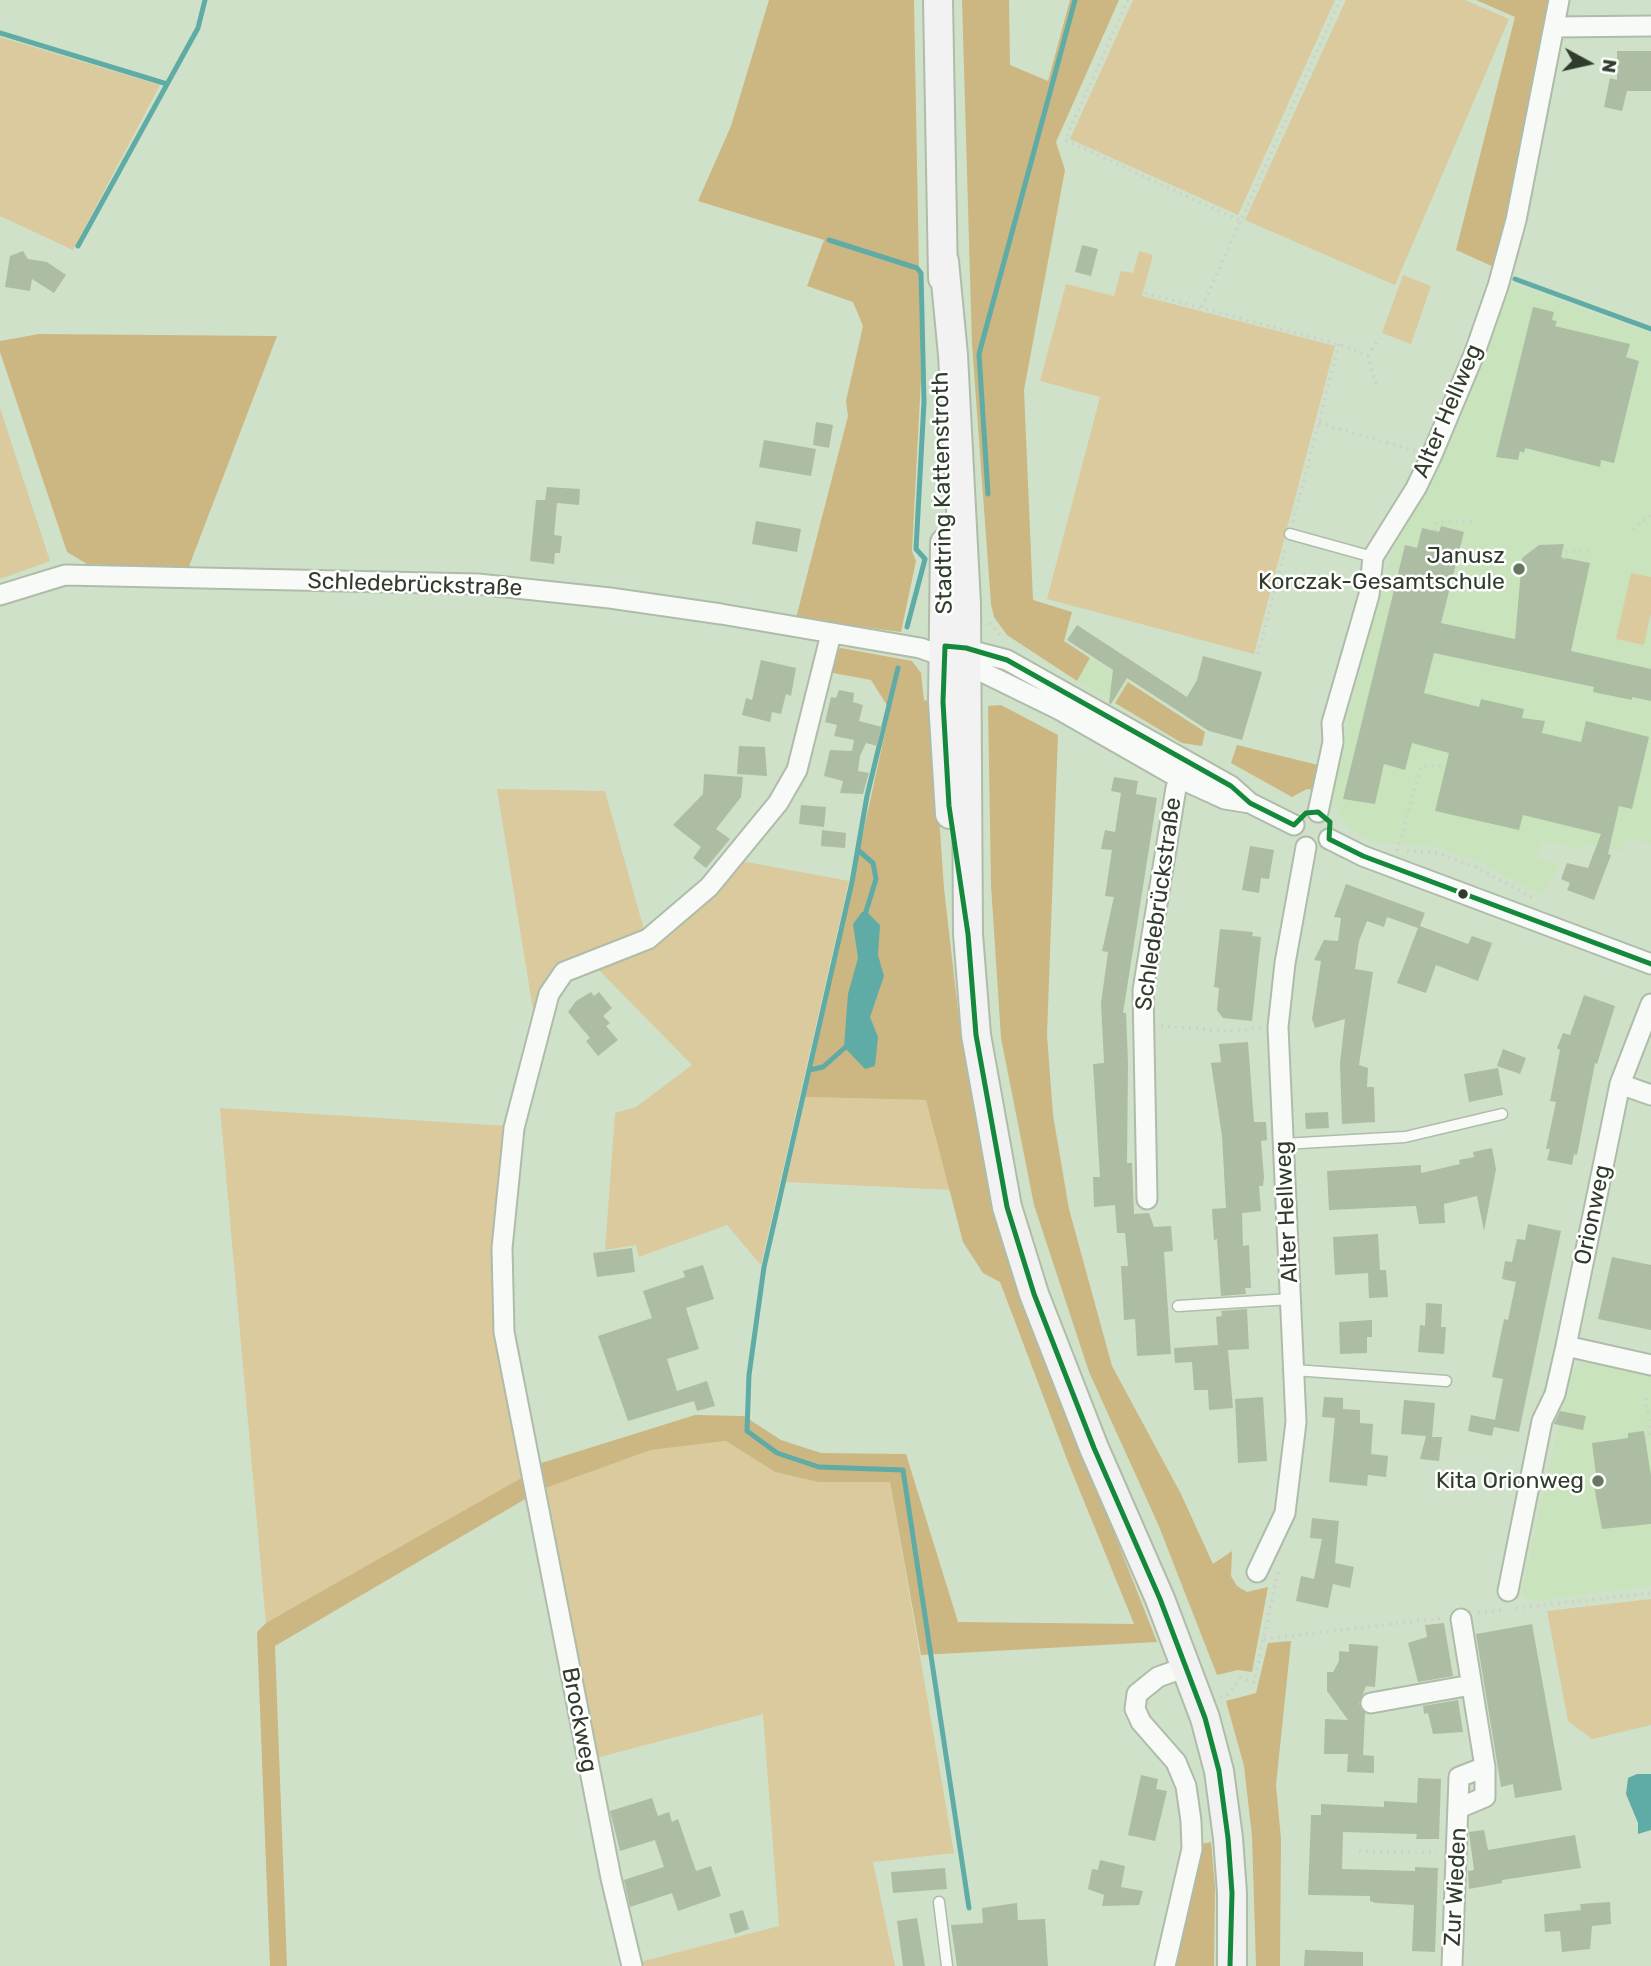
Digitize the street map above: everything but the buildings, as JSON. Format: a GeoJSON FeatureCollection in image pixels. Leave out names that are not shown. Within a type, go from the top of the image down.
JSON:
{"type":"FeatureCollection","features":[{"type":"Feature","properties":{"kind":"main road","name":"Stadtring Kattenstroth"},"geometry":{"type":"LineString","coordinates":[[938,0],[944,261],[953,355],[948,653],[976,1035],[1007,1207],[1034,1294],[1205,1718],[1219,1771],[1232,1894],[1231,1961]]}},
{"type":"Feature","properties":{"kind":"street","name":"Alter Hellweg"},"geometry":{"type":"LineString","coordinates":[[1318,812],[1332,742],[1332,723],[1369,595],[1373,557],[1416,488],[1431,457],[1475,352],[1501,273],[1516,220],[1559,0]]}},
{"type":"Feature","properties":{"kind":"street"},"geometry":{"type":"LineString","coordinates":[[1555,27],[1651,26]]}},
{"type":"Feature","properties":{"kind":"street","name":"Schledebrückstraße"},"geometry":{"type":"LineString","coordinates":[[0,595],[65,575],[478,584],[610,598],[948,653],[1007,660],[1184,770],[1231,786],[1250,803],[1294,825]]}},
{"type":"Feature","properties":{"kind":"street","name":"Brockweg"},"geometry":{"type":"LineString","coordinates":[[632,1966],[611,1878],[504,1332],[502,1248],[514,1128],[549,994],[564,972],[648,939],[709,887],[778,803],[797,769],[831,634]]}},
{"type":"Feature","properties":{"kind":"street","name":"Schledebrückstraße"},"geometry":{"type":"LineString","coordinates":[[1147,1199],[1143,990],[1184,770]]}},
{"type":"Feature","properties":{"kind":"street"},"geometry":{"type":"LineString","coordinates":[[1318,812],[1330,822],[1329,839],[1322,846],[1306,847],[1296,836],[1294,825],[1306,813],[1318,812]]}},
{"type":"Feature","properties":{"kind":"street"},"geometry":{"type":"LineString","coordinates":[[1329,839],[1372,859],[1651,964]]}},
{"type":"Feature","properties":{"kind":"street","name":"Alter Hellweg"},"geometry":{"type":"LineString","coordinates":[[1258,1572],[1285,1513],[1296,1422],[1278,1027],[1285,963],[1306,847]]}},
{"type":"Feature","properties":{"kind":"street","name":"Orionweg"},"geometry":{"type":"LineString","coordinates":[[1508,1591],[1542,1421],[1555,1394],[1566,1346],[1620,1084],[1651,1004]]}},
{"type":"Feature","properties":{"kind":"street"},"geometry":{"type":"LineString","coordinates":[[1620,1084],[1651,1096]]}},
{"type":"Feature","properties":{"kind":"street"},"geometry":{"type":"LineString","coordinates":[[1566,1346],[1651,1365]]}},
{"type":"Feature","properties":{"kind":"street","name":"Zur Wieden"},"geometry":{"type":"LineString","coordinates":[[1452,1966],[1460,1808],[1485,1797],[1485,1767],[1461,1619]]}},
{"type":"Feature","properties":{"kind":"street"},"geometry":{"type":"LineString","coordinates":[[1165,1966],[1192,1849],[1191,1821],[1186,1786],[1176,1762],[1141,1722],[1135,1709],[1137,1694],[1158,1677],[1186,1667]]}},
{"type":"Feature","properties":{"kind":"street"},"geometry":{"type":"LineString","coordinates":[[1371,1703],[1471,1685]]}},
{"type":"Feature","properties":{"kind":"lane"},"geometry":{"type":"LineString","coordinates":[[1290,534],[1373,557]]}},
{"type":"Feature","properties":{"kind":"lane"},"geometry":{"type":"LineString","coordinates":[[1283,1144],[1405,1137],[1502,1114]]}},
{"type":"Feature","properties":{"kind":"lane"},"geometry":{"type":"LineString","coordinates":[[1178,1306],[1291,1298]]}},
{"type":"Feature","properties":{"kind":"lane"},"geometry":{"type":"LineString","coordinates":[[1294,1370],[1446,1381]]}},
{"type":"Feature","properties":{"kind":"lane"},"geometry":{"type":"LineString","coordinates":[[939,1902],[947,1966]]}},
{"type":"Feature","properties":{"kind":"path"},"geometry":{"type":"LineString","coordinates":[[1128,0],[1065,140],[1241,221]]}},
{"type":"Feature","properties":{"kind":"path"},"geometry":{"type":"LineString","coordinates":[[1202,307],[1340,0]]}},
{"type":"Feature","properties":{"kind":"path"},"geometry":{"type":"LineString","coordinates":[[1145,293],[1339,344],[1368,356]]}},
{"type":"Feature","properties":{"kind":"path"},"geometry":{"type":"LineString","coordinates":[[1376,384],[1368,356],[1380,338]]}},
{"type":"Feature","properties":{"kind":"path"},"geometry":{"type":"LineString","coordinates":[[1258,654],[1339,344]]}},
{"type":"Feature","properties":{"kind":"path"},"geometry":{"type":"LineString","coordinates":[[1319,423],[1431,457]]}},
{"type":"Feature","properties":{"kind":"path"},"geometry":{"type":"LineString","coordinates":[[1633,530],[1651,514]]}},
{"type":"Feature","properties":{"kind":"path"},"geometry":{"type":"LineString","coordinates":[[1435,531],[1437,523],[1476,521]]}},
{"type":"Feature","properties":{"kind":"path"},"geometry":{"type":"LineString","coordinates":[[1564,559],[1566,552],[1592,551]]}},
{"type":"Feature","properties":{"kind":"path"},"geometry":{"type":"LineString","coordinates":[[985,620],[1009,643]]}},
{"type":"Feature","properties":{"kind":"path"},"geometry":{"type":"LineString","coordinates":[[1397,850],[1421,767],[1444,765]]}},
{"type":"Feature","properties":{"kind":"path"},"geometry":{"type":"LineString","coordinates":[[1142,1024],[1227,1031],[1278,1027]]}},
{"type":"Feature","properties":{"kind":"path"},"geometry":{"type":"LineString","coordinates":[[1646,1398],[1651,1437]]}},
{"type":"Feature","properties":{"kind":"path"},"geometry":{"type":"LineString","coordinates":[[1220,1697],[1228,1694],[1240,1678],[1254,1682],[1282,1555],[1275,1539]]}},
{"type":"Feature","properties":{"kind":"path"},"geometry":{"type":"LineString","coordinates":[[1215,1685],[1223,1708]]}},
{"type":"Feature","properties":{"kind":"path"},"geometry":{"type":"LineString","coordinates":[[1359,1850],[1457,1853]]}},
{"type":"Feature","properties":{"kind":"shaded area"},"geometry":{"type":"Polygon","coordinates":[[[769,0],[914,0],[921,379],[912,551],[916,561],[901,632],[796,618],[848,416],[846,401],[863,326],[853,302],[807,286],[824,240],[698,201],[731,126],[769,0]]]}},
{"type":"Feature","properties":{"kind":"shaded area"},"geometry":{"type":"Polygon","coordinates":[[[962,0],[1009,0],[1010,65],[1048,81],[1070,0],[1119,0],[1056,142],[1065,170],[1024,390],[1033,600],[1072,612],[1064,641],[1090,658],[1077,681],[1007,635],[994,617],[991,604],[972,345],[962,0]]]}},
{"type":"Feature","properties":{"kind":"shaded area"},"geometry":{"type":"Polygon","coordinates":[[[1133,0],[1335,0],[1238,215],[1070,139],[1133,0]]]}},
{"type":"Feature","properties":{"kind":"shaded area"},"geometry":{"type":"Polygon","coordinates":[[[1346,0],[1465,0],[1509,19],[1395,285],[1245,220],[1346,0]]]}},
{"type":"Feature","properties":{"kind":"shaded area"},"geometry":{"type":"Polygon","coordinates":[[[1476,0],[1552,0],[1508,217],[1494,267],[1456,250],[1515,17],[1476,0]]]}},
{"type":"Feature","properties":{"kind":"shaded area"},"geometry":{"type":"Polygon","coordinates":[[[0,37],[160,85],[73,250],[0,216],[0,37]]]}},
{"type":"Feature","properties":{"kind":"shaded area"},"geometry":{"type":"Polygon","coordinates":[[[1139,251],[1153,255],[1142,296],[1335,346],[1254,654],[1047,599],[1100,397],[1040,381],[1066,284],[1114,296],[1121,271],[1133,273],[1139,251]]]}},
{"type":"Feature","properties":{"kind":"shaded area"},"geometry":{"type":"Polygon","coordinates":[[[1403,275],[1431,286],[1411,344],[1382,333],[1403,275]]]}},
{"type":"Feature","properties":{"kind":"shaded area","name":"Janusz Korczak-Gesamtschule"},"geometry":{"type":"Polygon","coordinates":[[[1508,282],[1651,334],[1651,845],[1625,838],[1621,852],[1589,845],[1580,849],[1542,841],[1536,859],[1560,865],[1542,896],[1478,861],[1434,846],[1389,844],[1366,838],[1347,828],[1331,795],[1377,596],[1397,541],[1424,490],[1508,282]]]}},
{"type":"Feature","properties":{"kind":"shaded area"},"geometry":{"type":"Polygon","coordinates":[[[39,334],[277,336],[188,569],[87,564],[67,552],[0,352],[0,341],[39,334]]]}},
{"type":"Feature","properties":{"kind":"shaded area"},"geometry":{"type":"Polygon","coordinates":[[[0,408],[50,561],[0,579],[0,408]]]}},
{"type":"Feature","properties":{"kind":"shaded area"},"geometry":{"type":"Polygon","coordinates":[[[1631,573],[1651,577],[1651,613],[1644,645],[1616,639],[1631,573]]]}},
{"type":"Feature","properties":{"kind":"shaded area"},"geometry":{"type":"Polygon","coordinates":[[[841,648],[912,661],[921,673],[924,700],[931,702],[944,888],[961,1037],[994,1210],[1013,1276],[1157,1642],[921,1655],[890,1482],[818,1482],[775,1472],[726,1441],[651,1450],[543,1489],[538,1464],[695,1415],[744,1416],[781,1440],[821,1453],[906,1454],[958,1622],[1134,1624],[1068,1462],[1000,1282],[983,1273],[963,1242],[926,1100],[805,1097],[890,710],[871,680],[828,672],[834,652],[841,648]]]}},
{"type":"Feature","properties":{"kind":"shaded area"},"geometry":{"type":"Polygon","coordinates":[[[1090,658],[1128,682],[1115,703],[1077,681],[1090,658]]]}},
{"type":"Feature","properties":{"kind":"shaded area"},"geometry":{"type":"Polygon","coordinates":[[[1128,682],[1205,732],[1202,746],[1182,743],[1115,703],[1128,682]]]}},
{"type":"Feature","properties":{"kind":"shaded area"},"geometry":{"type":"Polygon","coordinates":[[[1001,705],[1058,735],[1047,1035],[1053,1115],[1069,1209],[1112,1366],[1181,1494],[1213,1564],[1232,1551],[1231,1576],[1237,1586],[1247,1592],[1268,1587],[1252,1672],[1238,1670],[1217,1675],[1158,1524],[1089,1372],[1034,1205],[1001,1038],[991,885],[988,706],[1001,705]]]}},
{"type":"Feature","properties":{"kind":"shaded area"},"geometry":{"type":"Polygon","coordinates":[[[1237,745],[1318,765],[1314,790],[1307,789],[1292,797],[1231,763],[1237,745]]]}},
{"type":"Feature","properties":{"kind":"shaded area"},"geometry":{"type":"Polygon","coordinates":[[[497,789],[605,791],[645,933],[559,969],[535,1022],[497,789]]]}},
{"type":"Feature","properties":{"kind":"shaded area"},"geometry":{"type":"Polygon","coordinates":[[[741,861],[849,881],[761,1265],[727,1225],[639,1257],[636,1245],[605,1250],[615,1113],[636,1107],[692,1065],[595,966],[741,861]]]}},
{"type":"Feature","properties":{"kind":"shaded area"},"geometry":{"type":"Polygon","coordinates":[[[805,1097],[926,1100],[951,1190],[786,1182],[805,1097]]]}},
{"type":"Feature","properties":{"kind":"shaded area"},"geometry":{"type":"Polygon","coordinates":[[[220,1108],[508,1126],[494,1248],[493,1305],[523,1477],[266,1624],[220,1108]]]}},
{"type":"Feature","properties":{"kind":"shaded area","name":"Kita Orionweg"},"geometry":{"type":"Polygon","coordinates":[[[1584,1363],[1651,1376],[1651,1586],[1530,1601],[1521,1594],[1571,1371],[1584,1363]]]}},
{"type":"Feature","properties":{"kind":"shaded area"},"geometry":{"type":"Polygon","coordinates":[[[726,1441],[775,1472],[818,1482],[890,1482],[954,1853],[873,1862],[895,1966],[641,1966],[640,1962],[779,1926],[763,1714],[596,1758],[543,1489],[651,1450],[726,1441]]]}},
{"type":"Feature","properties":{"kind":"shaded area"},"geometry":{"type":"Polygon","coordinates":[[[523,1477],[527,1498],[275,1646],[287,1966],[270,1966],[257,1632],[266,1623],[523,1477]]]}},
{"type":"Feature","properties":{"kind":"shaded area"},"geometry":{"type":"Polygon","coordinates":[[[1651,1599],[1651,1725],[1592,1739],[1568,1721],[1547,1611],[1651,1599]]]}},
{"type":"Feature","properties":{"kind":"shaded area"},"geometry":{"type":"Polygon","coordinates":[[[1291,1641],[1276,1785],[1281,1839],[1280,1966],[1256,1966],[1252,1836],[1244,1766],[1226,1701],[1256,1693],[1268,1643],[1291,1641]]]}},
{"type":"Feature","properties":{"kind":"shaded area"},"geometry":{"type":"Polygon","coordinates":[[[1211,1842],[1215,1887],[1214,1966],[1176,1966],[1201,1844],[1211,1842]]]}},
{"type":"Feature","properties":{"kind":"water"},"geometry":{"type":"Polygon","coordinates":[[[862,912],[867,912],[880,925],[878,955],[884,976],[870,1017],[878,1037],[875,1066],[865,1069],[844,1047],[848,994],[858,958],[853,924],[862,912]]]}},
{"type":"Feature","properties":{"kind":"water"},"geometry":{"type":"Polygon","coordinates":[[[1637,1774],[1651,1774],[1651,1830],[1638,1834],[1638,1823],[1626,1794],[1628,1778],[1637,1774]]]}},
{"type":"Feature","properties":{"kind":"waterway"},"geometry":{"type":"LineString","coordinates":[[78,246],[198,28],[205,0]]}},
{"type":"Feature","properties":{"kind":"waterway"},"geometry":{"type":"LineString","coordinates":[[988,494],[979,354],[1075,0]]}},
{"type":"Feature","properties":{"kind":"waterway"},"geometry":{"type":"LineString","coordinates":[[0,33],[167,84]]}},
{"type":"Feature","properties":{"kind":"waterway"},"geometry":{"type":"LineString","coordinates":[[829,240],[917,268],[921,273],[924,402],[916,549],[925,559],[907,627]]}},
{"type":"Feature","properties":{"kind":"waterway"},"geometry":{"type":"LineString","coordinates":[[1515,279],[1651,329]]}},
{"type":"Feature","properties":{"kind":"waterway"},"geometry":{"type":"LineString","coordinates":[[898,668],[867,796],[852,882],[764,1267],[749,1375],[747,1431],[777,1453],[819,1467],[903,1470],[969,1908]]}},
{"type":"Feature","properties":{"kind":"waterway"},"geometry":{"type":"LineString","coordinates":[[858,850],[873,863],[876,879],[864,918]]}},
{"type":"Feature","properties":{"kind":"waterway"},"geometry":{"type":"LineString","coordinates":[[809,1070],[823,1067],[849,1044]]}},
{"type":"Feature","properties":{"kind":"transit line"},"geometry":{"type":"LineString","coordinates":[[1230,1966],[1232,1893],[1228,1838],[1219,1771],[1205,1718],[1160,1599],[1094,1448],[1034,1294],[1007,1207],[976,1035],[968,934],[949,806],[943,702],[945,646],[966,648],[1007,660],[1231,786],[1250,803],[1294,825],[1306,813],[1318,812],[1330,822],[1329,839],[1363,856],[1651,964]]}},
{"type":"Feature","properties":{"kind":"place","name":"Janusz Korczak-Gesamtschule"},"geometry":{"type":"Point","coordinates":[1519,569]}},
{"type":"Feature","properties":{"kind":"place","name":"Kita Orionweg"},"geometry":{"type":"Point","coordinates":[1598,1481]}}]}
